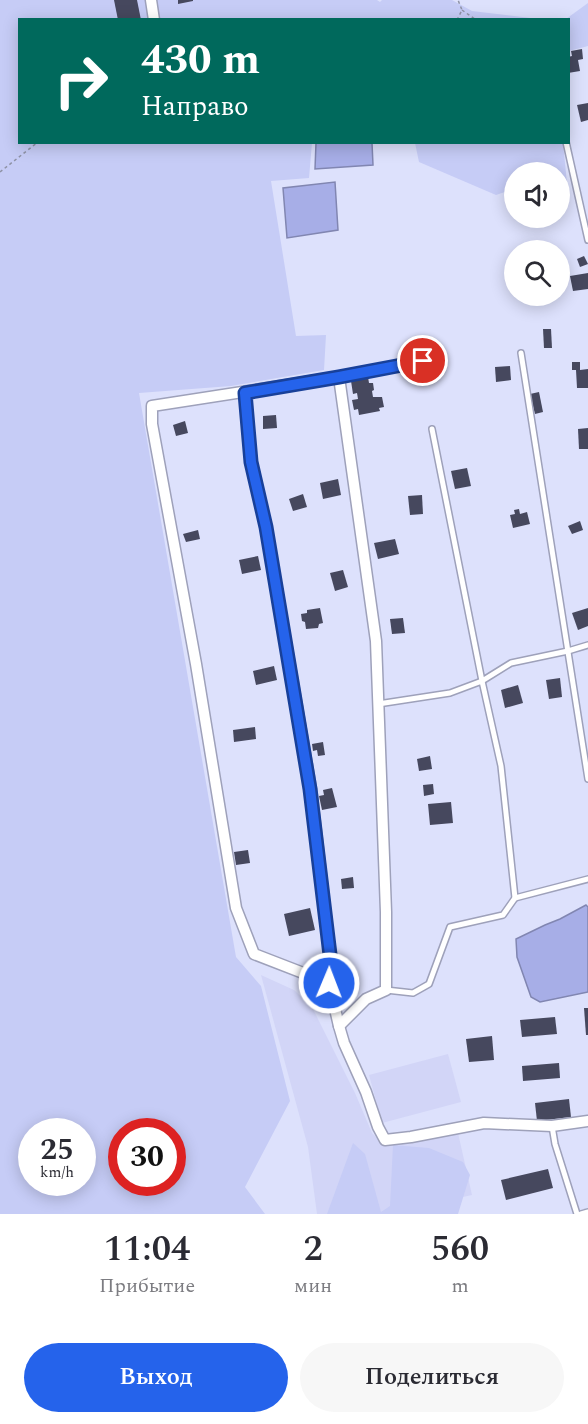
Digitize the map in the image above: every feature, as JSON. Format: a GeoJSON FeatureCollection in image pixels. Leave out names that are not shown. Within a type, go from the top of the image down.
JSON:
{"type":"FeatureCollection","features":[{"type":"Feature","properties":{"kind":"street"},"geometry":{"type":"LineString","coordinates":[[151,0],[154,18]]}},
{"type":"Feature","properties":{"kind":"street"},"geometry":{"type":"LineString","coordinates":[[329,983],[254,954],[236,908],[196,664],[152,424],[152,406],[245,393],[423,361]]}},
{"type":"Feature","properties":{"kind":"street"},"geometry":{"type":"LineString","coordinates":[[339,377],[376,641],[386,912],[386,990],[366,999],[339,1026]]}},
{"type":"Feature","properties":{"kind":"street"},"geometry":{"type":"LineString","coordinates":[[245,393],[251,462],[266,527],[310,789],[331,963],[329,983],[344,1043],[366,1092],[378,1127],[385,1140],[484,1123],[552,1126],[588,1121]]}},
{"type":"Feature","properties":{"kind":"lane"},"geometry":{"type":"LineString","coordinates":[[566,144],[588,240]]}},
{"type":"Feature","properties":{"kind":"lane"},"geometry":{"type":"LineString","coordinates":[[521,353],[588,779]]}},
{"type":"Feature","properties":{"kind":"lane"},"geometry":{"type":"LineString","coordinates":[[432,429],[501,766],[515,898]]}},
{"type":"Feature","properties":{"kind":"lane"},"geometry":{"type":"LineString","coordinates":[[378,704],[450,693],[482,681],[511,663],[588,645]]}},
{"type":"Feature","properties":{"kind":"lane"},"geometry":{"type":"LineString","coordinates":[[386,990],[413,993],[429,984],[450,927],[503,915],[515,898],[588,879]]}},
{"type":"Feature","properties":{"kind":"lane"},"geometry":{"type":"LineString","coordinates":[[552,1126],[555,1144],[579,1214],[588,1212]]}},
{"type":"Feature","properties":{"kind":"path"},"geometry":{"type":"LineString","coordinates":[[458,0],[462,10],[473,18]]}},
{"type":"Feature","properties":{"kind":"path"},"geometry":{"type":"LineString","coordinates":[[458,18],[462,10]]}},
{"type":"Feature","properties":{"kind":"path"},"geometry":{"type":"LineString","coordinates":[[0,172],[35,144]]}},
{"type":"Feature","properties":{"kind":"shaded area"},"geometry":{"type":"Polygon","coordinates":[[[0,0],[377,0],[380,2],[382,0],[452,0],[472,11],[531,18],[18,18],[18,144],[312,144],[309,178],[271,181],[296,336],[326,335],[324,370],[231,386],[139,393],[236,957],[261,986],[290,1101],[245,1187],[265,1214],[0,1214],[0,0]]]}},
{"type":"Feature","properties":{"kind":"shaded area"},"geometry":{"type":"Polygon","coordinates":[[[588,3],[588,46],[570,51],[570,18],[567,18],[588,3]]]}},
{"type":"Feature","properties":{"kind":"shaded area"},"geometry":{"type":"Polygon","coordinates":[[[316,144],[372,144],[373,165],[315,169],[316,144]]]}},
{"type":"Feature","properties":{"kind":"shaded area"},"geometry":{"type":"Polygon","coordinates":[[[415,144],[563,144],[565,162],[504,162],[504,192],[496,195],[419,162],[415,144]]]}},
{"type":"Feature","properties":{"kind":"shaded area"},"geometry":{"type":"Polygon","coordinates":[[[335,182],[338,230],[287,238],[283,188],[335,182]]]}},
{"type":"Feature","properties":{"kind":"shaded area"},"geometry":{"type":"Polygon","coordinates":[[[586,905],[588,907],[588,992],[540,1002],[531,997],[517,957],[516,939],[586,905]]]}},
{"type":"Feature","properties":{"kind":"shaded area"},"geometry":{"type":"Polygon","coordinates":[[[261,975],[294,990],[312,1007],[355,1093],[372,1133],[382,1143],[397,1145],[458,1133],[472,1195],[385,1214],[317,1214],[308,1147],[261,975]]]}},
{"type":"Feature","properties":{"kind":"shaded area"},"geometry":{"type":"Polygon","coordinates":[[[448,1054],[461,1102],[382,1123],[369,1075],[448,1054]]]}},
{"type":"Feature","properties":{"kind":"shaded area"},"geometry":{"type":"Polygon","coordinates":[[[353,1143],[365,1154],[381,1212],[390,1206],[393,1145],[429,1148],[463,1162],[470,1175],[458,1214],[327,1214],[353,1143]]]}},
{"type":"Feature","properties":{"kind":"building"},"geometry":{"type":"Polygon","coordinates":[[[114,0],[137,0],[141,18],[118,18],[114,0]]]}},
{"type":"Feature","properties":{"kind":"building"},"geometry":{"type":"Polygon","coordinates":[[[178,0],[193,0],[193,1],[178,4],[178,0]]]}},
{"type":"Feature","properties":{"kind":"building"},"geometry":{"type":"Polygon","coordinates":[[[582,49],[583,59],[578,60],[580,71],[570,73],[571,51],[582,49]]]}},
{"type":"Feature","properties":{"kind":"building"},"geometry":{"type":"Polygon","coordinates":[[[588,103],[588,120],[581,122],[577,105],[588,103]]]}},
{"type":"Feature","properties":{"kind":"building"},"geometry":{"type":"Polygon","coordinates":[[[584,256],[588,264],[580,267],[577,259],[584,256]]]}},
{"type":"Feature","properties":{"kind":"building"},"geometry":{"type":"Polygon","coordinates":[[[588,273],[588,289],[573,291],[570,276],[588,273]]]}},
{"type":"Feature","properties":{"kind":"building"},"geometry":{"type":"Polygon","coordinates":[[[543,329],[551,329],[552,348],[544,348],[543,329]]]}},
{"type":"Feature","properties":{"kind":"building"},"geometry":{"type":"Polygon","coordinates":[[[572,362],[580,362],[580,370],[588,369],[588,388],[577,388],[576,370],[572,370],[572,362]]]}},
{"type":"Feature","properties":{"kind":"building"},"geometry":{"type":"Polygon","coordinates":[[[510,366],[511,380],[496,382],[495,367],[510,366]]]}},
{"type":"Feature","properties":{"kind":"building"},"geometry":{"type":"Polygon","coordinates":[[[368,377],[369,383],[373,383],[373,397],[382,397],[384,407],[379,408],[380,411],[359,415],[358,409],[354,410],[352,400],[358,399],[357,393],[353,394],[351,381],[368,377]]]}},
{"type":"Feature","properties":{"kind":"building"},"geometry":{"type":"Polygon","coordinates":[[[539,392],[543,412],[535,414],[530,394],[539,392]]]}},
{"type":"Feature","properties":{"kind":"building"},"geometry":{"type":"Polygon","coordinates":[[[276,415],[277,428],[263,429],[263,416],[276,415]]]}},
{"type":"Feature","properties":{"kind":"building"},"geometry":{"type":"Polygon","coordinates":[[[185,421],[188,433],[176,436],[173,425],[185,421]]]}},
{"type":"Feature","properties":{"kind":"building"},"geometry":{"type":"Polygon","coordinates":[[[588,428],[588,449],[579,449],[578,429],[588,428]]]}},
{"type":"Feature","properties":{"kind":"building"},"geometry":{"type":"Polygon","coordinates":[[[467,468],[471,486],[455,489],[451,471],[467,468]]]}},
{"type":"Feature","properties":{"kind":"building"},"geometry":{"type":"Polygon","coordinates":[[[338,479],[341,495],[323,499],[320,483],[338,479]]]}},
{"type":"Feature","properties":{"kind":"building"},"geometry":{"type":"Polygon","coordinates":[[[303,494],[307,507],[293,511],[289,499],[303,494]]]}},
{"type":"Feature","properties":{"kind":"building"},"geometry":{"type":"Polygon","coordinates":[[[422,495],[423,514],[410,515],[408,496],[422,495]]]}},
{"type":"Feature","properties":{"kind":"building"},"geometry":{"type":"Polygon","coordinates":[[[519,509],[520,514],[527,512],[530,524],[513,528],[510,515],[515,514],[514,510],[519,509]]]}},
{"type":"Feature","properties":{"kind":"building"},"geometry":{"type":"Polygon","coordinates":[[[580,521],[583,530],[572,534],[568,526],[580,521]]]}},
{"type":"Feature","properties":{"kind":"building"},"geometry":{"type":"Polygon","coordinates":[[[198,530],[200,539],[186,542],[183,534],[198,530]]]}},
{"type":"Feature","properties":{"kind":"building"},"geometry":{"type":"Polygon","coordinates":[[[395,539],[399,554],[378,559],[374,543],[395,539]]]}},
{"type":"Feature","properties":{"kind":"building"},"geometry":{"type":"Polygon","coordinates":[[[258,556],[261,570],[242,574],[239,560],[258,556]]]}},
{"type":"Feature","properties":{"kind":"building"},"geometry":{"type":"Polygon","coordinates":[[[343,570],[348,587],[335,591],[330,573],[343,570]]]}},
{"type":"Feature","properties":{"kind":"building"},"geometry":{"type":"Polygon","coordinates":[[[320,608],[323,623],[319,624],[318,628],[306,629],[301,614],[307,613],[307,610],[320,608]]]}},
{"type":"Feature","properties":{"kind":"building"},"geometry":{"type":"Polygon","coordinates":[[[588,608],[588,626],[578,630],[572,613],[588,608]]]}},
{"type":"Feature","properties":{"kind":"building"},"geometry":{"type":"Polygon","coordinates":[[[403,618],[405,633],[392,634],[390,619],[403,618]]]}},
{"type":"Feature","properties":{"kind":"building"},"geometry":{"type":"Polygon","coordinates":[[[274,666],[277,680],[256,685],[253,671],[274,666]]]}},
{"type":"Feature","properties":{"kind":"building"},"geometry":{"type":"Polygon","coordinates":[[[560,678],[562,697],[549,699],[546,680],[560,678]]]}},
{"type":"Feature","properties":{"kind":"building"},"geometry":{"type":"Polygon","coordinates":[[[518,685],[523,703],[505,708],[501,690],[518,685]]]}},
{"type":"Feature","properties":{"kind":"building"},"geometry":{"type":"Polygon","coordinates":[[[255,727],[256,739],[234,742],[233,730],[255,727]]]}},
{"type":"Feature","properties":{"kind":"building"},"geometry":{"type":"Polygon","coordinates":[[[323,742],[325,755],[318,756],[317,750],[313,751],[312,744],[323,742]]]}},
{"type":"Feature","properties":{"kind":"building"},"geometry":{"type":"Polygon","coordinates":[[[430,756],[432,769],[419,771],[417,759],[430,756]]]}},
{"type":"Feature","properties":{"kind":"building"},"geometry":{"type":"Polygon","coordinates":[[[433,784],[434,794],[424,796],[423,785],[433,784]]]}},
{"type":"Feature","properties":{"kind":"building"},"geometry":{"type":"Polygon","coordinates":[[[332,788],[337,807],[322,810],[319,796],[324,795],[323,790],[332,788]]]}},
{"type":"Feature","properties":{"kind":"building"},"geometry":{"type":"Polygon","coordinates":[[[451,802],[453,823],[430,825],[428,804],[451,802]]]}},
{"type":"Feature","properties":{"kind":"building"},"geometry":{"type":"Polygon","coordinates":[[[248,850],[250,863],[236,865],[234,852],[248,850]]]}},
{"type":"Feature","properties":{"kind":"building"},"geometry":{"type":"Polygon","coordinates":[[[353,877],[354,888],[342,889],[341,879],[353,877]]]}},
{"type":"Feature","properties":{"kind":"building"},"geometry":{"type":"Polygon","coordinates":[[[310,908],[315,930],[289,936],[284,914],[310,908]]]}},
{"type":"Feature","properties":{"kind":"building"},"geometry":{"type":"Polygon","coordinates":[[[584,1008],[588,1008],[588,1035],[586,1035],[584,1008]]]}},
{"type":"Feature","properties":{"kind":"building"},"geometry":{"type":"Polygon","coordinates":[[[555,1017],[557,1034],[522,1037],[520,1020],[555,1017]]]}},
{"type":"Feature","properties":{"kind":"building"},"geometry":{"type":"Polygon","coordinates":[[[492,1036],[494,1060],[469,1062],[466,1039],[492,1036]]]}},
{"type":"Feature","properties":{"kind":"building"},"geometry":{"type":"Polygon","coordinates":[[[559,1063],[560,1078],[523,1081],[522,1066],[559,1063]]]}},
{"type":"Feature","properties":{"kind":"building"},"geometry":{"type":"Polygon","coordinates":[[[569,1099],[571,1117],[537,1121],[535,1103],[569,1099]]]}},
{"type":"Feature","properties":{"kind":"building"},"geometry":{"type":"Polygon","coordinates":[[[548,1169],[553,1188],[506,1200],[501,1180],[548,1169]]]}},
{"type":"Feature","properties":{"kind":"route"},"geometry":{"type":"LineString","coordinates":[[329,983],[331,963],[310,789],[266,527],[251,462],[245,393],[423,361]]}}]}
